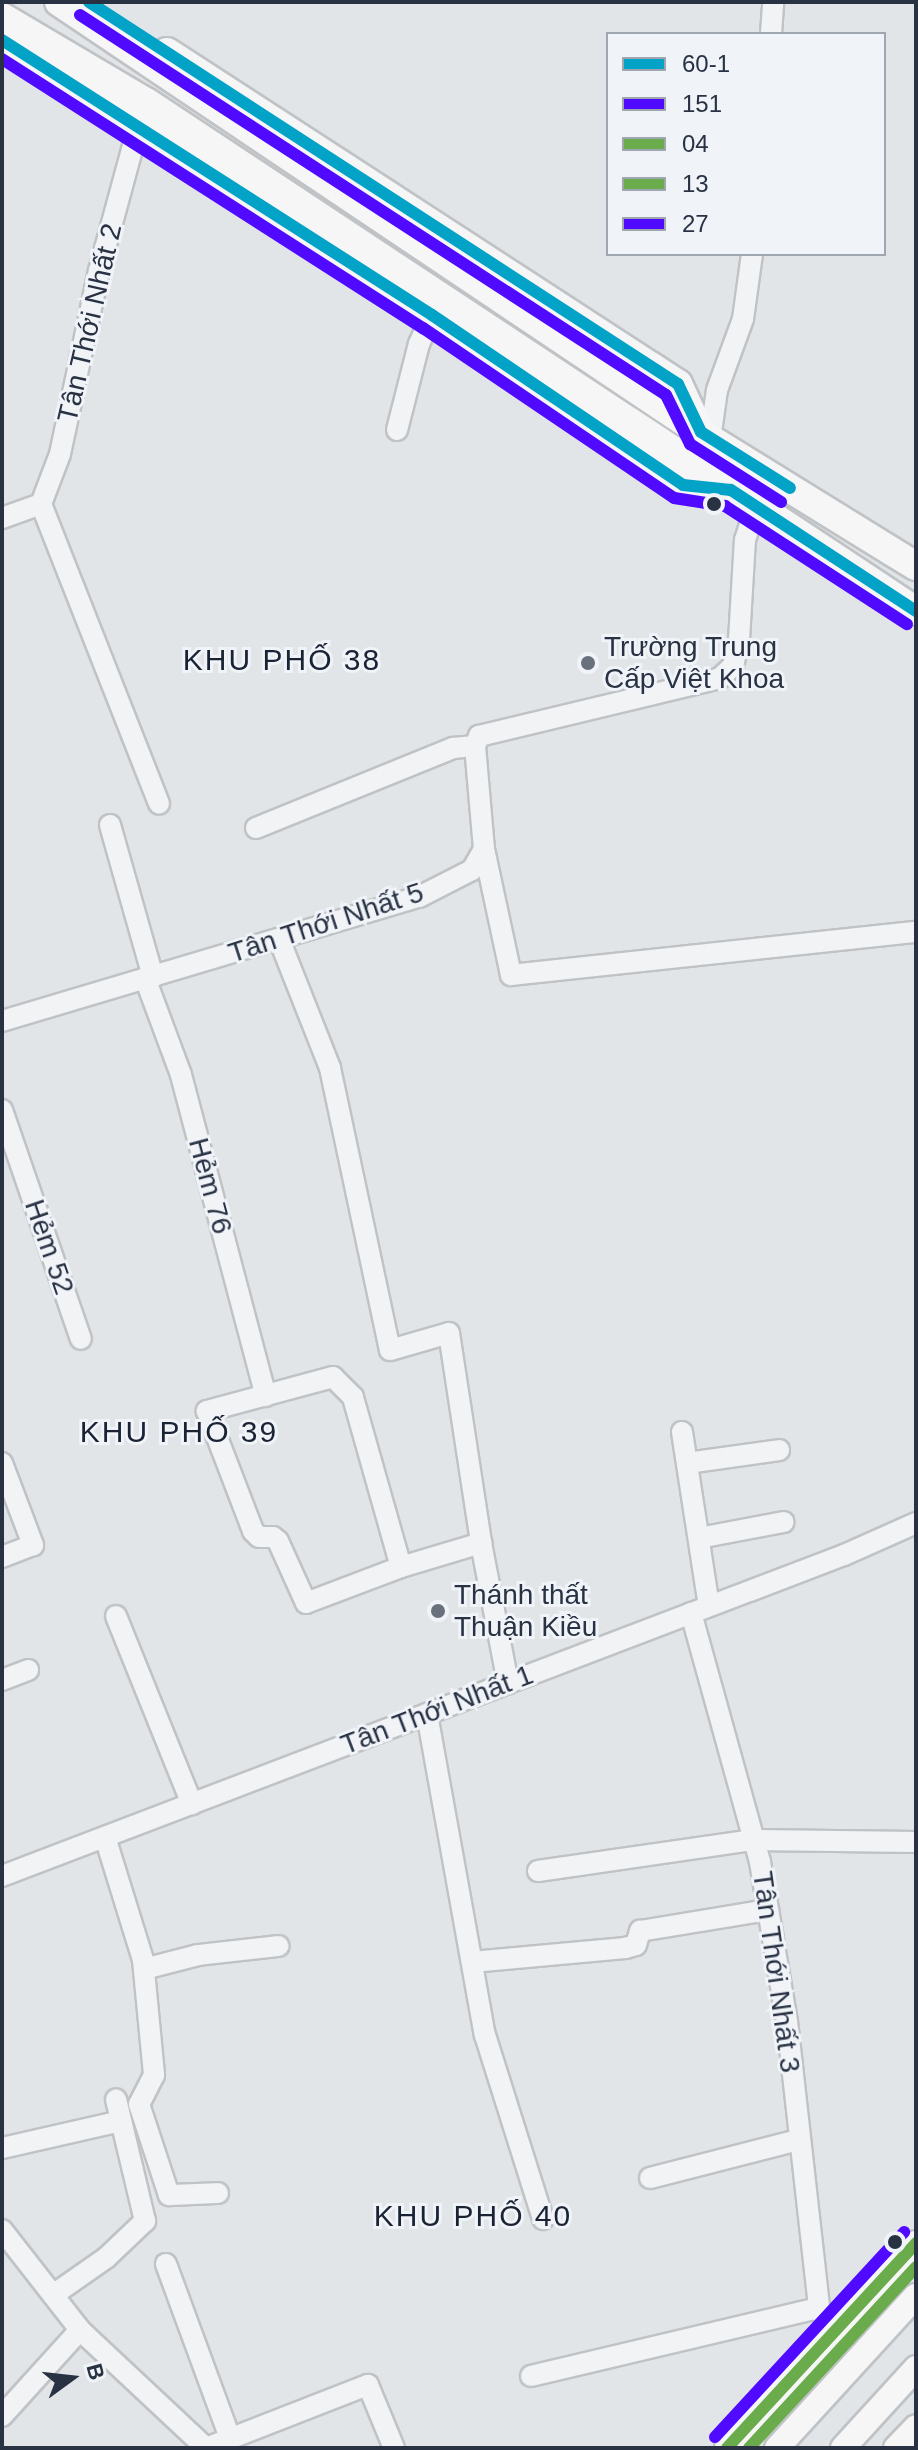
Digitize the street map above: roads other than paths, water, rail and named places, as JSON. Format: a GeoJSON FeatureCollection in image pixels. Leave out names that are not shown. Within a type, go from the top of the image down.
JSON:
{"type":"FeatureCollection","features":[{"type":"Feature","properties":{"kind":"highway"},"geometry":{"type":"LineString","coordinates":[[59,2],[273,132]]}},
{"type":"Feature","properties":{"kind":"highway"},"geometry":{"type":"LineString","coordinates":[[89,2],[705,435],[916,566]]}},
{"type":"Feature","properties":{"kind":"highway"},"geometry":{"type":"LineString","coordinates":[[2,17],[683,485],[731,490]]}},
{"type":"Feature","properties":{"kind":"highway"},"geometry":{"type":"LineString","coordinates":[[2,40],[142,113],[916,611]]}},
{"type":"Feature","properties":{"kind":"main road"},"geometry":{"type":"LineString","coordinates":[[727,2448],[916,2243]]}},
{"type":"Feature","properties":{"kind":"main road"},"geometry":{"type":"LineString","coordinates":[[777,2448],[916,2296]]}},
{"type":"Feature","properties":{"kind":"main road"},"geometry":{"type":"LineString","coordinates":[[843,2448],[916,2368]]}},
{"type":"Feature","properties":{"kind":"main road"},"geometry":{"type":"LineString","coordinates":[[896,2448],[916,2427]]}},
{"type":"Feature","properties":{"kind":"street"},"geometry":{"type":"LineString","coordinates":[[771,32],[773,2]]}},
{"type":"Feature","properties":{"kind":"street","name":"Tân Thới Nhất 2"},"geometry":{"type":"LineString","coordinates":[[41,504],[60,454],[92,299],[142,113]]}},
{"type":"Feature","properties":{"kind":"street"},"geometry":{"type":"LineString","coordinates":[[705,435],[717,390],[743,319],[752,256]]}},
{"type":"Feature","properties":{"kind":"street"},"geometry":{"type":"LineString","coordinates":[[397,430],[419,344],[432,315]]}},
{"type":"Feature","properties":{"kind":"street"},"geometry":{"type":"LineString","coordinates":[[2,518],[41,504],[159,804]]}},
{"type":"Feature","properties":{"kind":"street"},"geometry":{"type":"LineString","coordinates":[[756,506],[745,540],[739,640],[733,666],[720,678],[479,736],[475,746],[484,849],[505,962],[511,975],[916,932]]}},
{"type":"Feature","properties":{"kind":"street"},"geometry":{"type":"LineString","coordinates":[[256,828],[453,748],[475,746]]}},
{"type":"Feature","properties":{"kind":"street","name":"Hẻm 76"},"geometry":{"type":"LineString","coordinates":[[110,825],[149,978],[181,1075],[266,1396]]}},
{"type":"Feature","properties":{"kind":"street","name":"Tân Thới Nhất 5"},"geometry":{"type":"LineString","coordinates":[[2,1021],[419,897],[472,870],[484,849]]}},
{"type":"Feature","properties":{"kind":"street"},"geometry":{"type":"LineString","coordinates":[[279,939],[330,1068],[390,1350],[449,1333],[481,1543],[508,1683]]}},
{"type":"Feature","properties":{"kind":"street","name":"Hẻm 52"},"geometry":{"type":"LineString","coordinates":[[2,1110],[81,1339]]}},
{"type":"Feature","properties":{"kind":"street"},"geometry":{"type":"LineString","coordinates":[[401,1567],[353,1397],[333,1377],[207,1411],[253,1531],[259,1537],[273,1537],[278,1541],[301,1599],[309,1604],[401,1567],[481,1543]]}},
{"type":"Feature","properties":{"kind":"street","name":"Tân Thới Nhất 3"},"geometry":{"type":"LineString","coordinates":[[682,1432],[699,1538],[700,1609],[768,1910],[787,2021],[819,2308],[833,2335]]}},
{"type":"Feature","properties":{"kind":"street"},"geometry":{"type":"LineString","coordinates":[[687,1463],[779,1450]]}},
{"type":"Feature","properties":{"kind":"street"},"geometry":{"type":"LineString","coordinates":[[2,1463],[33,1545],[2,1557]]}},
{"type":"Feature","properties":{"kind":"street"},"geometry":{"type":"LineString","coordinates":[[699,1538],[784,1522]]}},
{"type":"Feature","properties":{"kind":"street","name":"Tân Thới Nhất 1"},"geometry":{"type":"LineString","coordinates":[[2,1876],[700,1609],[916,1523]]}},
{"type":"Feature","properties":{"kind":"street"},"geometry":{"type":"LineString","coordinates":[[116,1616],[192,1804]]}},
{"type":"Feature","properties":{"kind":"street"},"geometry":{"type":"LineString","coordinates":[[2,1680],[28,1670]]}},
{"type":"Feature","properties":{"kind":"street"},"geometry":{"type":"LineString","coordinates":[[427,1714],[485,2035],[543,2219]]}},
{"type":"Feature","properties":{"kind":"street"},"geometry":{"type":"LineString","coordinates":[[105,1837],[144,1969],[154,2075],[139,2104],[169,2195],[218,2193]]}},
{"type":"Feature","properties":{"kind":"street"},"geometry":{"type":"LineString","coordinates":[[538,1871],[754,1840],[916,1842]]}},
{"type":"Feature","properties":{"kind":"street"},"geometry":{"type":"LineString","coordinates":[[472,1962],[625,1948],[636,1945],[640,1931],[768,1910]]}},
{"type":"Feature","properties":{"kind":"street"},"geometry":{"type":"LineString","coordinates":[[144,1969],[201,1955],[278,1946]]}},
{"type":"Feature","properties":{"kind":"street"},"geometry":{"type":"LineString","coordinates":[[53,2295],[116,2250],[145,2221],[116,2099]]}},
{"type":"Feature","properties":{"kind":"street"},"geometry":{"type":"LineString","coordinates":[[2,2148],[121,2121]]}},
{"type":"Feature","properties":{"kind":"street"},"geometry":{"type":"LineString","coordinates":[[650,2178],[798,2140]]}},
{"type":"Feature","properties":{"kind":"street"},"geometry":{"type":"LineString","coordinates":[[2,2230],[80,2330],[181,2440],[206,2448],[368,2385],[394,2448]]}},
{"type":"Feature","properties":{"kind":"street"},"geometry":{"type":"LineString","coordinates":[[166,2264],[230,2438]]}},
{"type":"Feature","properties":{"kind":"street"},"geometry":{"type":"LineString","coordinates":[[531,2376],[819,2308]]}},
{"type":"Feature","properties":{"kind":"street"},"geometry":{"type":"LineString","coordinates":[[2,2416],[80,2330]]}},
{"type":"Feature","properties":{"kind":"place","name":"Trường Trung Cấp Việt Khoa"},"geometry":{"type":"Point","coordinates":[588,663]}},
{"type":"Feature","properties":{"kind":"place","name":"Thánh thất Thuận Kiều"},"geometry":{"type":"Point","coordinates":[438,1611]}},
{"type":"Feature","properties":{"kind":"district","name":"KHU PHỐ 38"},"geometry":{"type":"Point","coordinates":[282,660]}},
{"type":"Feature","properties":{"kind":"district","name":"KHU PHỐ 39"},"geometry":{"type":"Point","coordinates":[179,1432]}},
{"type":"Feature","properties":{"kind":"district","name":"KHU PHỐ 40"},"geometry":{"type":"Point","coordinates":[473,2216]}}]}
